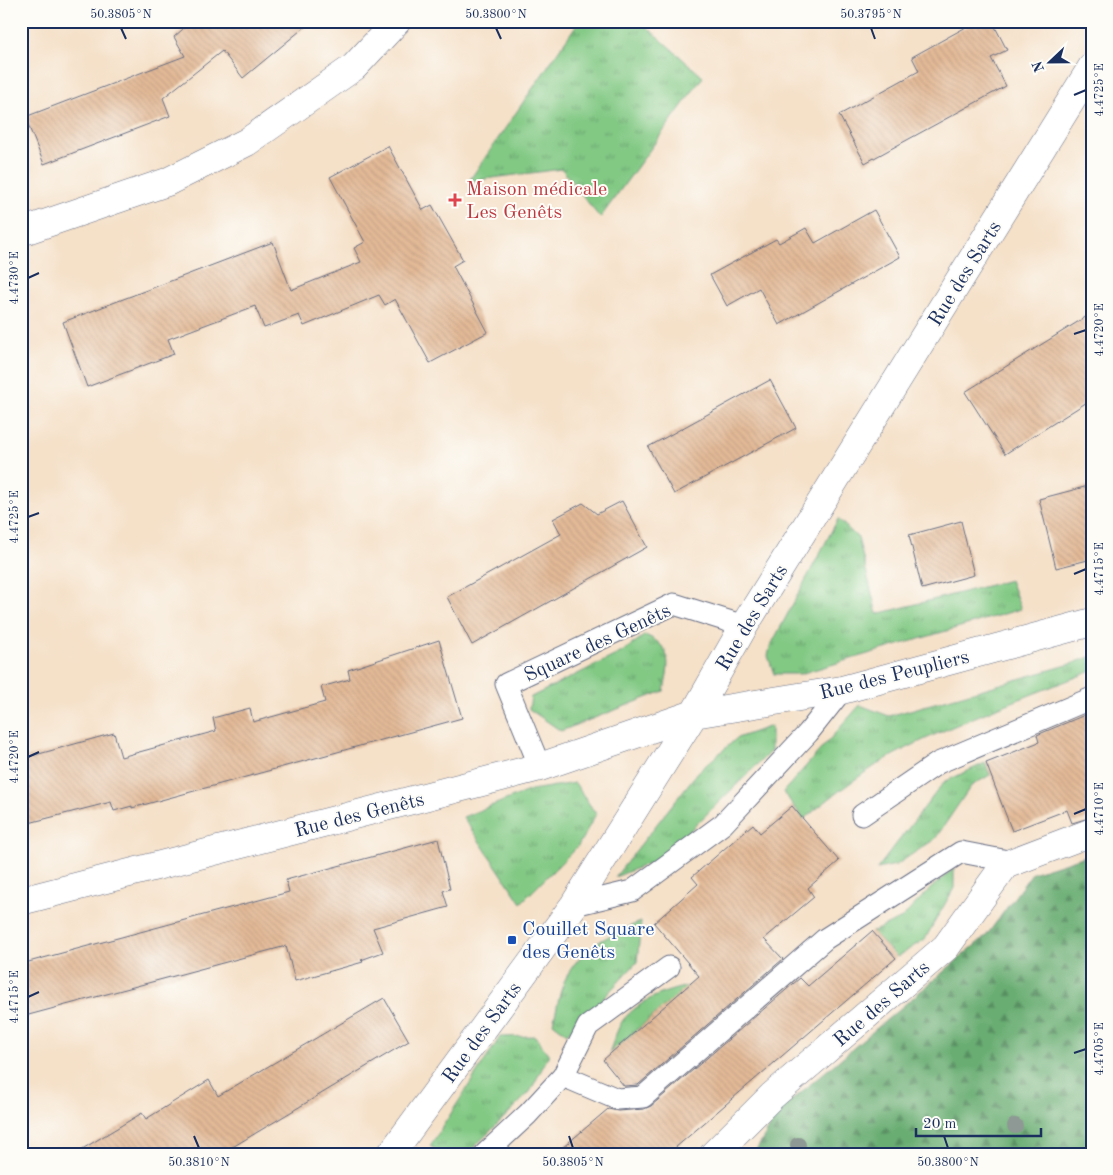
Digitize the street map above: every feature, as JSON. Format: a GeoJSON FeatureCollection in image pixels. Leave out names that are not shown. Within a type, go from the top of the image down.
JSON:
{"type":"FeatureCollection","features":[{"type":"Feature","properties":{"kind":"street"},"geometry":{"type":"LineString","coordinates":[[21,232],[167,182],[247,142],[354,67],[397,21]]}},
{"type":"Feature","properties":{"kind":"street","name":"Rue des Sarts"},"geometry":{"type":"LineString","coordinates":[[391,1154],[574,905],[694,714],[744,626],[1092,67]]}},
{"type":"Feature","properties":{"kind":"street","name":"Rue des Peupliers"},"geometry":{"type":"LineString","coordinates":[[694,714],[842,690],[1092,622]]}},
{"type":"Feature","properties":{"kind":"street","name":"Rue des Genêts"},"geometry":{"type":"LineString","coordinates":[[21,901],[540,767],[694,714]]}},
{"type":"Feature","properties":{"kind":"street","name":"Rue des Sarts"},"geometry":{"type":"LineString","coordinates":[[714,1154],[772,1096],[946,947],[1005,865],[1092,832]]}},
{"type":"Feature","properties":{"kind":"lane","name":"Square des Genêts"},"geometry":{"type":"LineString","coordinates":[[540,767],[506,684],[674,604],[744,626]]}},
{"type":"Feature","properties":{"kind":"lane"},"geometry":{"type":"LineString","coordinates":[[574,905],[632,891],[723,824],[808,733],[842,690]]}},
{"type":"Feature","properties":{"kind":"lane"},"geometry":{"type":"LineString","coordinates":[[862,815],[938,763],[1092,698]]}},
{"type":"Feature","properties":{"kind":"lane"},"geometry":{"type":"LineString","coordinates":[[562,1076],[617,1098],[643,1097],[825,939],[961,852],[1013,862]]}},
{"type":"Feature","properties":{"kind":"lane"},"geometry":{"type":"LineString","coordinates":[[485,1154],[528,1114],[562,1076],[588,1026],[669,967]]}},
{"type":"Feature","properties":{"kind":"green space"},"geometry":{"type":"Polygon","coordinates":[[[579,21],[640,21],[703,77],[600,218],[562,169],[469,181],[579,21]]]}},
{"type":"Feature","properties":{"kind":"green space"},"geometry":{"type":"Polygon","coordinates":[[[838,519],[858,538],[877,614],[1010,580],[1021,609],[800,674],[774,674],[768,656],[770,647],[838,519]]]}},
{"type":"Feature","properties":{"kind":"green space"},"geometry":{"type":"Polygon","coordinates":[[[645,635],[661,645],[665,651],[668,665],[664,691],[561,731],[529,709],[531,697],[622,652],[645,635]]]}},
{"type":"Feature","properties":{"kind":"green space"},"geometry":{"type":"Polygon","coordinates":[[[1092,656],[1092,671],[971,719],[901,751],[864,773],[804,819],[783,792],[860,705],[889,716],[1071,664],[1092,656]]]}},
{"type":"Feature","properties":{"kind":"green space"},"geometry":{"type":"Polygon","coordinates":[[[771,726],[771,751],[662,858],[615,877],[698,772],[737,738],[771,726]]]}},
{"type":"Feature","properties":{"kind":"green space"},"geometry":{"type":"Polygon","coordinates":[[[985,763],[990,775],[971,786],[935,839],[896,865],[877,869],[944,782],[985,763]]]}},
{"type":"Feature","properties":{"kind":"green space"},"geometry":{"type":"Polygon","coordinates":[[[575,783],[596,814],[578,846],[521,903],[463,817],[531,790],[575,783]]]}},
{"type":"Feature","properties":{"kind":"green space"},"geometry":{"type":"Polygon","coordinates":[[[1092,854],[1092,1154],[754,1154],[780,1110],[987,935],[1032,873],[1092,854]]]}},
{"type":"Feature","properties":{"kind":"green space"},"geometry":{"type":"Polygon","coordinates":[[[954,868],[954,888],[925,939],[897,957],[872,932],[902,918],[954,868]]]}},
{"type":"Feature","properties":{"kind":"green space"},"geometry":{"type":"Polygon","coordinates":[[[641,922],[637,962],[586,1017],[567,1034],[553,1023],[562,987],[570,970],[577,960],[596,944],[617,932],[641,922]]]}},
{"type":"Feature","properties":{"kind":"green space"},"geometry":{"type":"Polygon","coordinates":[[[689,986],[609,1053],[623,1020],[637,1007],[653,997],[689,986]]]}},
{"type":"Feature","properties":{"kind":"green space"},"geometry":{"type":"Polygon","coordinates":[[[535,1036],[549,1055],[530,1092],[467,1154],[444,1154],[430,1146],[500,1037],[535,1036]]]}},
{"type":"Feature","properties":{"kind":"building"},"geometry":{"type":"Polygon","coordinates":[[[192,21],[312,21],[243,78],[222,51],[163,98],[170,116],[44,164],[25,117],[185,56],[174,37],[192,21]]]}},
{"type":"Feature","properties":{"kind":"building"},"geometry":{"type":"Polygon","coordinates":[[[977,21],[992,21],[1007,50],[991,58],[1006,86],[865,163],[839,115],[919,71],[912,57],[977,21]]]}},
{"type":"Feature","properties":{"kind":"building"},"geometry":{"type":"Polygon","coordinates":[[[388,146],[423,210],[432,205],[463,260],[453,266],[488,332],[430,363],[395,299],[385,305],[379,295],[304,326],[299,315],[264,328],[255,306],[168,339],[174,354],[87,387],[63,322],[273,242],[291,290],[361,262],[354,248],[365,242],[330,177],[388,146]]]}},
{"type":"Feature","properties":{"kind":"building"},"geometry":{"type":"Polygon","coordinates":[[[874,210],[900,257],[779,325],[759,288],[727,306],[710,275],[776,239],[779,243],[806,228],[815,243],[874,210]]]}},
{"type":"Feature","properties":{"kind":"building"},"geometry":{"type":"Polygon","coordinates":[[[1092,313],[1092,399],[1005,454],[965,392],[1092,313]]]}},
{"type":"Feature","properties":{"kind":"building"},"geometry":{"type":"Polygon","coordinates":[[[770,380],[796,428],[674,494],[648,447],[770,380]]]}},
{"type":"Feature","properties":{"kind":"building"},"geometry":{"type":"Polygon","coordinates":[[[1092,485],[1092,559],[1056,568],[1039,499],[1092,485]]]}},
{"type":"Feature","properties":{"kind":"building"},"geometry":{"type":"Polygon","coordinates":[[[622,501],[647,547],[472,645],[447,597],[561,534],[553,519],[583,503],[597,514],[622,501]]]}},
{"type":"Feature","properties":{"kind":"building"},"geometry":{"type":"Polygon","coordinates":[[[961,521],[974,575],[922,589],[909,535],[961,521]]]}},
{"type":"Feature","properties":{"kind":"building"},"geometry":{"type":"Polygon","coordinates":[[[439,640],[462,718],[132,808],[132,806],[114,811],[111,802],[21,825],[21,759],[114,733],[121,757],[216,731],[213,718],[250,708],[253,722],[325,702],[321,687],[350,679],[348,670],[439,640]]]}},
{"type":"Feature","properties":{"kind":"building"},"geometry":{"type":"Polygon","coordinates":[[[1092,712],[1092,817],[1072,823],[1067,810],[1012,831],[986,763],[1039,742],[1037,735],[1092,712]]]}},
{"type":"Feature","properties":{"kind":"building"},"geometry":{"type":"Polygon","coordinates":[[[792,806],[839,861],[808,888],[814,897],[764,939],[783,959],[638,1085],[624,1086],[603,1060],[699,976],[654,923],[698,884],[692,877],[753,824],[760,833],[792,806]]]}},
{"type":"Feature","properties":{"kind":"building"},"geometry":{"type":"Polygon","coordinates":[[[438,839],[450,889],[443,891],[448,907],[373,928],[383,952],[361,960],[363,962],[295,981],[286,946],[21,1017],[21,964],[289,892],[286,880],[438,839]]]}},
{"type":"Feature","properties":{"kind":"building"},"geometry":{"type":"Polygon","coordinates":[[[872,931],[896,958],[668,1154],[555,1154],[608,1109],[618,1111],[644,1109],[651,1106],[800,978],[808,986],[872,931]]]}},
{"type":"Feature","properties":{"kind":"building"},"geometry":{"type":"Polygon","coordinates":[[[384,998],[409,1041],[221,1154],[74,1154],[142,1113],[146,1119],[209,1080],[218,1096],[384,998]]]}},
{"type":"Feature","properties":{"kind":"place","name":"Maison médicale Les Genêts"},"geometry":{"type":"Point","coordinates":[455,200]}},
{"type":"Feature","properties":{"kind":"place","name":"Couillet Square des Genêts"},"geometry":{"type":"Point","coordinates":[512,940]}}]}
